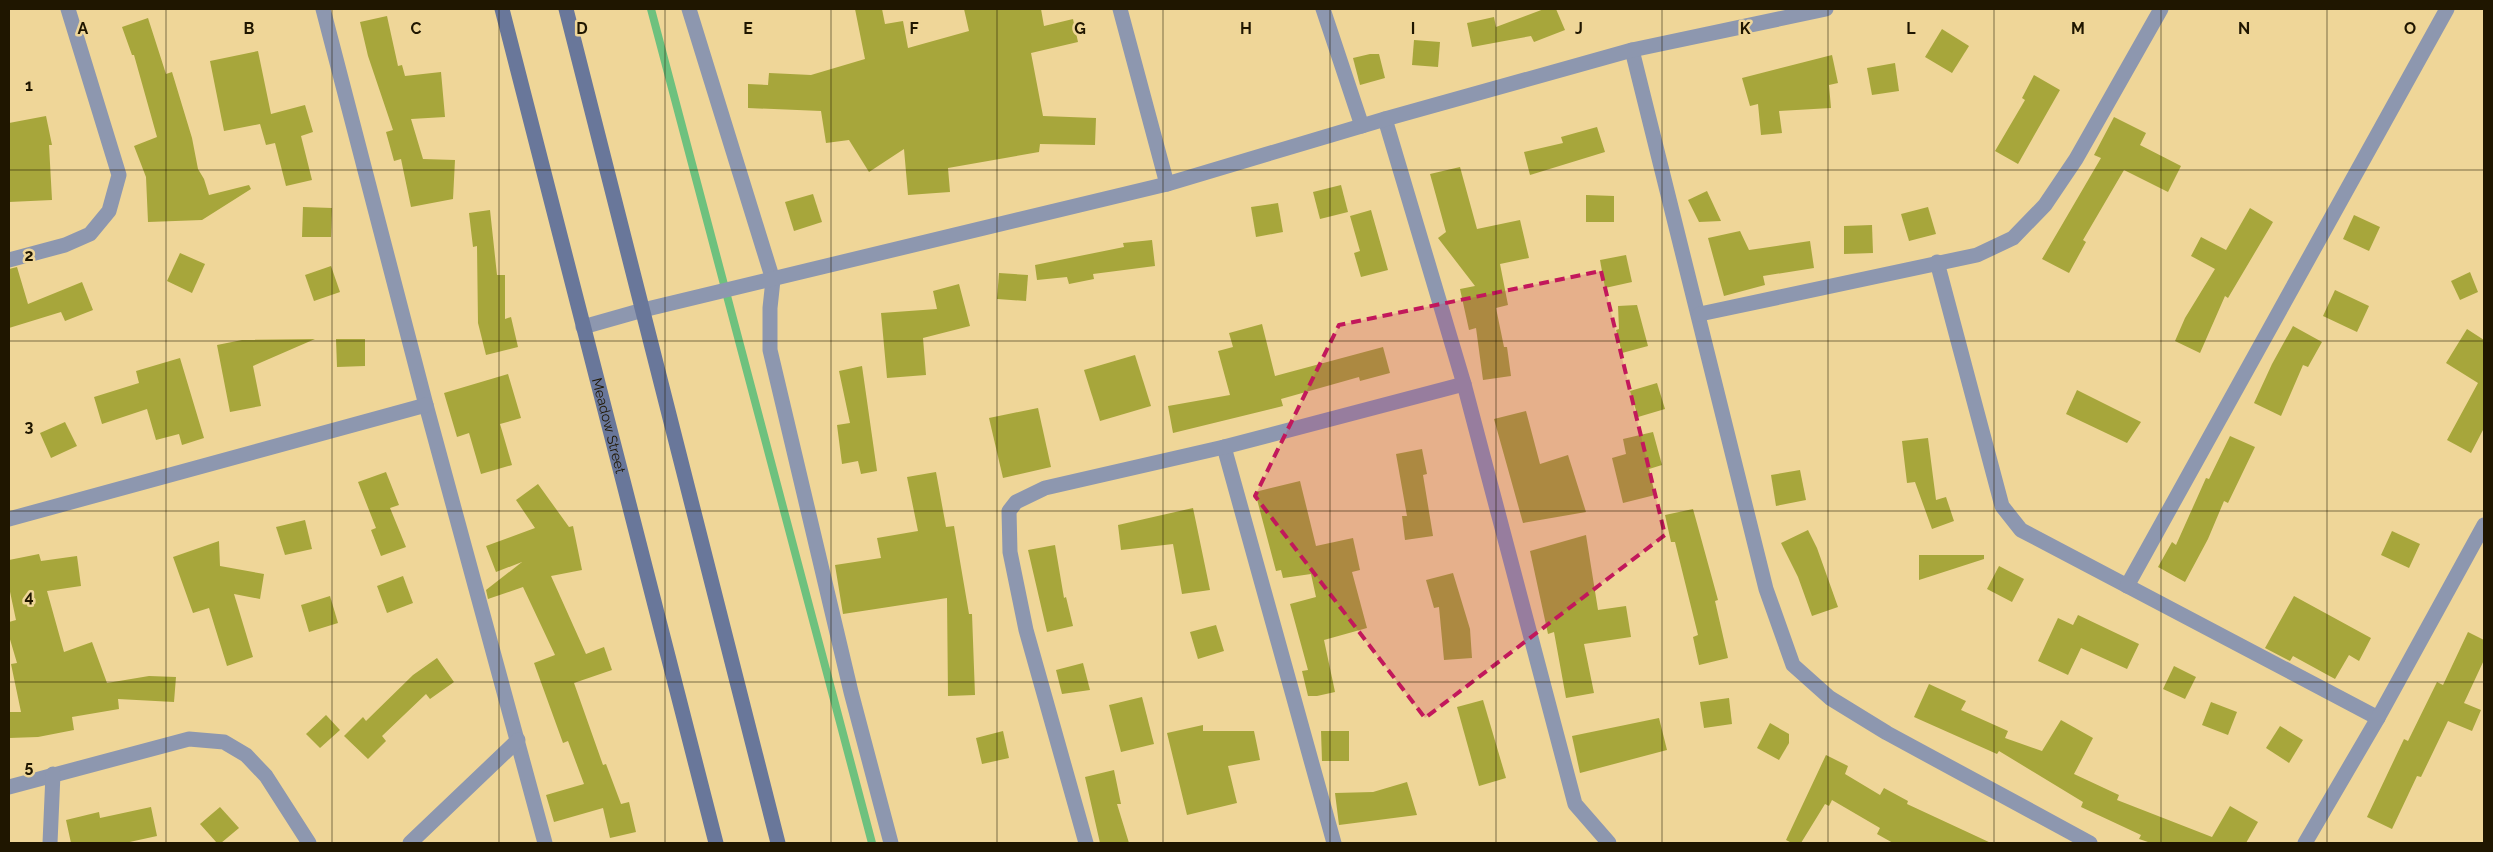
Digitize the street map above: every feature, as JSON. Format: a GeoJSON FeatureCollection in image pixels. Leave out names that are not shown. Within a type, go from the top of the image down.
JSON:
{"type":"FeatureCollection","features":[{"type":"Feature","properties":{"kind":"street"},"geometry":{"type":"LineString","coordinates":[[9,260],[64,245],[90,234],[109,211],[119,175],[68,9]]}},
{"type":"Feature","properties":{"kind":"street"},"geometry":{"type":"LineString","coordinates":[[323,9],[426,405],[545,843]]}},
{"type":"Feature","properties":{"kind":"street","name":"Meadow Street"},"geometry":{"type":"LineString","coordinates":[[502,9],[716,843]]}},
{"type":"Feature","properties":{"kind":"street"},"geometry":{"type":"LineString","coordinates":[[566,9],[778,843]]}},
{"type":"Feature","properties":{"kind":"street"},"geometry":{"type":"LineString","coordinates":[[689,9],[773,280],[770,308],[770,350],[850,692],[891,843]]}},
{"type":"Feature","properties":{"kind":"street"},"geometry":{"type":"LineString","coordinates":[[1120,9],[1168,184]]}},
{"type":"Feature","properties":{"kind":"street"},"geometry":{"type":"LineString","coordinates":[[1323,9],[1362,126]]}},
{"type":"Feature","properties":{"kind":"street"},"geometry":{"type":"LineString","coordinates":[[583,327],[643,310],[1168,184],[1384,119],[1632,50],[1826,9]]}},
{"type":"Feature","properties":{"kind":"street"},"geometry":{"type":"LineString","coordinates":[[1700,314],[1976,255],[2013,238],[2045,205],[2076,159],[2161,9]]}},
{"type":"Feature","properties":{"kind":"street"},"geometry":{"type":"LineString","coordinates":[[2127,586],[2447,9]]}},
{"type":"Feature","properties":{"kind":"street"},"geometry":{"type":"LineString","coordinates":[[1632,50],[1700,314],[1766,588],[1793,665],[1830,698],[1878,728],[2090,843]]}},
{"type":"Feature","properties":{"kind":"street"},"geometry":{"type":"LineString","coordinates":[[1384,119],[1464,384],[1575,804],[1609,843]]}},
{"type":"Feature","properties":{"kind":"street"},"geometry":{"type":"LineString","coordinates":[[1937,262],[2002,506],[2021,530],[2378,718]]}},
{"type":"Feature","properties":{"kind":"street"},"geometry":{"type":"LineString","coordinates":[[1086,843],[1026,630],[1010,552],[1009,511],[1016,502],[1045,488],[1224,447],[1464,384]]}},
{"type":"Feature","properties":{"kind":"street"},"geometry":{"type":"LineString","coordinates":[[9,519],[426,405]]}},
{"type":"Feature","properties":{"kind":"street"},"geometry":{"type":"LineString","coordinates":[[1224,447],[1334,843]]}},
{"type":"Feature","properties":{"kind":"street"},"geometry":{"type":"LineString","coordinates":[[2305,843],[2378,718],[2484,525]]}},
{"type":"Feature","properties":{"kind":"street"},"geometry":{"type":"LineString","coordinates":[[9,787],[189,739],[224,742],[246,755],[266,776],[309,843]]}},
{"type":"Feature","properties":{"kind":"street"},"geometry":{"type":"LineString","coordinates":[[410,843],[518,740]]}},
{"type":"Feature","properties":{"kind":"street"},"geometry":{"type":"LineString","coordinates":[[50,843],[53,774]]}},
{"type":"Feature","properties":{"kind":"highlighted area"},"geometry":{"type":"Polygon","coordinates":[[[1601,271],[1665,535],[1425,718],[1255,496],[1339,325],[1601,271]]]}},
{"type":"Feature","properties":{"kind":"building"},"geometry":{"type":"Polygon","coordinates":[[[855,9],[882,9],[885,24],[903,21],[908,48],[969,31],[964,9],[1041,9],[1044,26],[1073,19],[1078,42],[1031,53],[1043,116],[1096,118],[1095,145],[1040,144],[1039,152],[948,168],[950,192],[908,195],[904,149],[869,172],[849,140],[826,143],[821,111],[748,108],[748,84],[768,85],[769,73],[811,75],[865,59],[855,9]]]}},
{"type":"Feature","properties":{"kind":"building"},"geometry":{"type":"Polygon","coordinates":[[[1544,9],[1556,9],[1565,30],[1534,42],[1531,36],[1472,47],[1467,23],[1494,17],[1496,27],[1544,9]]]}},
{"type":"Feature","properties":{"kind":"building"},"geometry":{"type":"Polygon","coordinates":[[[387,16],[398,66],[402,65],[405,76],[441,72],[445,117],[411,119],[423,159],[455,160],[453,199],[411,207],[401,159],[394,161],[386,132],[393,130],[368,56],[360,22],[387,16]]]}},
{"type":"Feature","properties":{"kind":"building"},"geometry":{"type":"Polygon","coordinates":[[[148,18],[166,74],[172,72],[192,138],[198,169],[204,179],[209,195],[249,185],[251,189],[202,220],[148,222],[146,177],[134,146],[157,137],[134,55],[132,55],[122,27],[148,18]]]}},
{"type":"Feature","properties":{"kind":"building"},"geometry":{"type":"Polygon","coordinates":[[[1942,29],[1969,46],[1952,73],[1925,57],[1942,29]]]}},
{"type":"Feature","properties":{"kind":"building"},"geometry":{"type":"Polygon","coordinates":[[[1414,40],[1440,42],[1438,67],[1412,65],[1414,40]]]}},
{"type":"Feature","properties":{"kind":"building"},"geometry":{"type":"Polygon","coordinates":[[[258,51],[271,114],[305,105],[313,132],[301,136],[312,180],[286,186],[275,143],[266,145],[260,124],[224,131],[210,61],[258,51]]]}},
{"type":"Feature","properties":{"kind":"building"},"geometry":{"type":"Polygon","coordinates":[[[1379,54],[1385,78],[1360,85],[1353,58],[1379,54]]]}},
{"type":"Feature","properties":{"kind":"building"},"geometry":{"type":"Polygon","coordinates":[[[1832,55],[1838,83],[1829,85],[1831,108],[1779,111],[1782,133],[1761,135],[1758,104],[1750,106],[1742,78],[1832,55]]]}},
{"type":"Feature","properties":{"kind":"building"},"geometry":{"type":"Polygon","coordinates":[[[1895,63],[1899,91],[1872,95],[1867,68],[1895,63]]]}},
{"type":"Feature","properties":{"kind":"building"},"geometry":{"type":"Polygon","coordinates":[[[2034,75],[2060,90],[2018,164],[1995,151],[2025,100],[2022,98],[2034,75]]]}},
{"type":"Feature","properties":{"kind":"building"},"geometry":{"type":"Polygon","coordinates":[[[46,116],[52,145],[49,145],[52,200],[9,202],[9,123],[46,116]]]}},
{"type":"Feature","properties":{"kind":"building"},"geometry":{"type":"Polygon","coordinates":[[[2114,117],[2146,133],[2140,145],[2181,166],[2168,192],[2124,170],[2083,240],[2086,242],[2069,273],[2042,259],[2101,158],[2094,155],[2114,117]]]}},
{"type":"Feature","properties":{"kind":"building"},"geometry":{"type":"Polygon","coordinates":[[[1597,127],[1605,152],[1530,175],[1524,152],[1563,143],[1561,137],[1597,127]]]}},
{"type":"Feature","properties":{"kind":"building"},"geometry":{"type":"Polygon","coordinates":[[[1460,167],[1477,229],[1520,220],[1529,258],[1500,264],[1508,305],[1496,308],[1504,347],[1507,347],[1511,376],[1483,380],[1476,328],[1469,330],[1460,289],[1475,286],[1438,238],[1446,232],[1430,174],[1460,167]]]}},
{"type":"Feature","properties":{"kind":"building"},"geometry":{"type":"Polygon","coordinates":[[[1341,185],[1348,212],[1320,219],[1313,192],[1341,185]]]}},
{"type":"Feature","properties":{"kind":"building"},"geometry":{"type":"Polygon","coordinates":[[[1707,191],[1721,221],[1699,222],[1688,200],[1707,191]]]}},
{"type":"Feature","properties":{"kind":"building"},"geometry":{"type":"Polygon","coordinates":[[[813,194],[822,222],[794,231],[785,202],[813,194]]]}},
{"type":"Feature","properties":{"kind":"building"},"geometry":{"type":"Polygon","coordinates":[[[1586,195],[1614,196],[1614,222],[1586,222],[1586,195]]]}},
{"type":"Feature","properties":{"kind":"building"},"geometry":{"type":"Polygon","coordinates":[[[1278,203],[1283,232],[1256,237],[1251,207],[1278,203]]]}},
{"type":"Feature","properties":{"kind":"building"},"geometry":{"type":"Polygon","coordinates":[[[303,207],[332,208],[331,237],[302,237],[303,207]]]}},
{"type":"Feature","properties":{"kind":"building"},"geometry":{"type":"Polygon","coordinates":[[[1928,207],[1936,234],[1909,241],[1901,214],[1928,207]]]}},
{"type":"Feature","properties":{"kind":"building"},"geometry":{"type":"Polygon","coordinates":[[[2250,208],[2273,222],[2228,298],[2225,296],[2200,353],[2175,341],[2185,318],[2215,269],[2191,256],[2201,237],[2226,250],[2250,208]]]}},
{"type":"Feature","properties":{"kind":"building"},"geometry":{"type":"Polygon","coordinates":[[[490,210],[497,275],[505,275],[505,319],[511,317],[518,347],[486,355],[478,323],[477,246],[473,247],[469,213],[490,210]]]}},
{"type":"Feature","properties":{"kind":"building"},"geometry":{"type":"Polygon","coordinates":[[[1371,210],[1388,270],[1361,277],[1354,253],[1360,251],[1350,216],[1371,210]]]}},
{"type":"Feature","properties":{"kind":"building"},"geometry":{"type":"Polygon","coordinates":[[[2354,215],[2380,227],[2369,251],[2343,239],[2354,215]]]}},
{"type":"Feature","properties":{"kind":"building"},"geometry":{"type":"Polygon","coordinates":[[[1872,225],[1873,253],[1844,254],[1844,226],[1872,225]]]}},
{"type":"Feature","properties":{"kind":"building"},"geometry":{"type":"Polygon","coordinates":[[[1740,231],[1749,250],[1810,241],[1814,268],[1763,276],[1765,285],[1724,296],[1708,238],[1740,231]]]}},
{"type":"Feature","properties":{"kind":"building"},"geometry":{"type":"Polygon","coordinates":[[[1152,240],[1155,266],[1093,274],[1094,279],[1069,284],[1067,277],[1037,280],[1035,265],[1124,247],[1123,243],[1152,240]]]}},
{"type":"Feature","properties":{"kind":"building"},"geometry":{"type":"Polygon","coordinates":[[[180,253],[205,264],[192,293],[167,281],[180,253]]]}},
{"type":"Feature","properties":{"kind":"building"},"geometry":{"type":"Polygon","coordinates":[[[1626,255],[1632,282],[1605,288],[1600,260],[1626,255]]]}},
{"type":"Feature","properties":{"kind":"building"},"geometry":{"type":"Polygon","coordinates":[[[331,266],[340,292],[314,301],[305,275],[331,266]]]}},
{"type":"Feature","properties":{"kind":"building"},"geometry":{"type":"Polygon","coordinates":[[[17,267],[28,304],[82,282],[93,310],[65,321],[61,312],[9,328],[9,269],[17,267]]]}},
{"type":"Feature","properties":{"kind":"building"},"geometry":{"type":"Polygon","coordinates":[[[2470,272],[2478,292],[2460,300],[2451,281],[2470,272]]]}},
{"type":"Feature","properties":{"kind":"building"},"geometry":{"type":"Polygon","coordinates":[[[999,273],[1028,275],[1026,301],[997,299],[999,273]]]}},
{"type":"Feature","properties":{"kind":"building"},"geometry":{"type":"Polygon","coordinates":[[[959,284],[970,326],[923,338],[926,375],[887,378],[881,313],[937,309],[933,291],[959,284]]]}},
{"type":"Feature","properties":{"kind":"building"},"geometry":{"type":"Polygon","coordinates":[[[2335,290],[2369,306],[2357,332],[2323,316],[2335,290]]]}},
{"type":"Feature","properties":{"kind":"building"},"geometry":{"type":"Polygon","coordinates":[[[1637,305],[1648,346],[1622,353],[1616,330],[1619,329],[1618,306],[1637,305]]]}},
{"type":"Feature","properties":{"kind":"building"},"geometry":{"type":"Polygon","coordinates":[[[1262,324],[1275,376],[1383,347],[1390,373],[1360,381],[1359,377],[1281,399],[1283,406],[1173,433],[1168,406],[1230,395],[1218,351],[1233,347],[1229,333],[1262,324]]]}},
{"type":"Feature","properties":{"kind":"building"},"geometry":{"type":"Polygon","coordinates":[[[2293,326],[2322,342],[2308,367],[2303,365],[2281,416],[2254,403],[2272,364],[2293,326]]]}},
{"type":"Feature","properties":{"kind":"building"},"geometry":{"type":"Polygon","coordinates":[[[2467,329],[2484,340],[2484,428],[2471,453],[2447,440],[2478,383],[2446,363],[2467,329]]]}},
{"type":"Feature","properties":{"kind":"building"},"geometry":{"type":"Polygon","coordinates":[[[315,339],[253,366],[261,406],[230,412],[217,345],[242,340],[315,339]]]}},
{"type":"Feature","properties":{"kind":"building"},"geometry":{"type":"Polygon","coordinates":[[[336,339],[365,339],[365,366],[337,367],[336,339]]]}},
{"type":"Feature","properties":{"kind":"building"},"geometry":{"type":"Polygon","coordinates":[[[1135,355],[1151,406],[1100,421],[1084,370],[1135,355]]]}},
{"type":"Feature","properties":{"kind":"building"},"geometry":{"type":"Polygon","coordinates":[[[180,358],[204,438],[182,445],[179,434],[156,440],[147,409],[102,424],[94,397],[139,383],[136,371],[180,358]]]}},
{"type":"Feature","properties":{"kind":"building"},"geometry":{"type":"Polygon","coordinates":[[[862,366],[877,471],[861,474],[858,461],[842,464],[837,425],[850,423],[839,371],[862,366]]]}},
{"type":"Feature","properties":{"kind":"building"},"geometry":{"type":"Polygon","coordinates":[[[508,374],[521,418],[500,424],[512,465],[481,474],[469,433],[457,437],[444,393],[508,374]]]}},
{"type":"Feature","properties":{"kind":"building"},"geometry":{"type":"Polygon","coordinates":[[[1657,383],[1665,409],[1638,417],[1630,391],[1657,383]]]}},
{"type":"Feature","properties":{"kind":"building"},"geometry":{"type":"Polygon","coordinates":[[[2077,390],[2141,422],[2127,443],[2066,414],[2077,390]]]}},
{"type":"Feature","properties":{"kind":"building"},"geometry":{"type":"Polygon","coordinates":[[[1038,408],[1051,467],[1003,478],[989,418],[1038,408]]]}},
{"type":"Feature","properties":{"kind":"building"},"geometry":{"type":"Polygon","coordinates":[[[1526,411],[1540,464],[1568,455],[1586,512],[1523,523],[1494,419],[1526,411]]]}},
{"type":"Feature","properties":{"kind":"building"},"geometry":{"type":"Polygon","coordinates":[[[65,422],[77,446],[51,458],[40,433],[65,422]]]}},
{"type":"Feature","properties":{"kind":"building"},"geometry":{"type":"Polygon","coordinates":[[[1653,432],[1662,465],[1649,469],[1655,495],[1623,503],[1612,458],[1626,454],[1623,439],[1653,432]]]}},
{"type":"Feature","properties":{"kind":"building"},"geometry":{"type":"Polygon","coordinates":[[[2230,436],[2255,447],[2228,503],[2224,501],[2208,539],[2185,582],[2158,567],[2172,542],[2176,545],[2206,478],[2209,479],[2230,436]]]}},
{"type":"Feature","properties":{"kind":"building"},"geometry":{"type":"Polygon","coordinates":[[[1928,438],[1936,500],[1946,497],[1954,521],[1932,529],[1915,482],[1907,483],[1902,441],[1928,438]]]}},
{"type":"Feature","properties":{"kind":"building"},"geometry":{"type":"Polygon","coordinates":[[[1422,449],[1427,474],[1423,475],[1433,536],[1405,540],[1402,516],[1407,516],[1396,454],[1422,449]]]}},
{"type":"Feature","properties":{"kind":"building"},"geometry":{"type":"Polygon","coordinates":[[[1800,470],[1806,500],[1776,506],[1771,475],[1800,470]]]}},
{"type":"Feature","properties":{"kind":"building"},"geometry":{"type":"Polygon","coordinates":[[[386,472],[399,505],[390,508],[406,547],[381,556],[371,530],[376,528],[358,482],[386,472]]]}},
{"type":"Feature","properties":{"kind":"building"},"geometry":{"type":"Polygon","coordinates":[[[936,472],[946,527],[954,526],[969,614],[972,614],[975,695],[948,696],[947,598],[843,614],[835,565],[881,558],[877,538],[918,531],[907,477],[936,472]]]}},
{"type":"Feature","properties":{"kind":"building"},"geometry":{"type":"Polygon","coordinates":[[[1300,481],[1316,546],[1353,538],[1360,570],[1352,572],[1367,628],[1324,640],[1335,692],[1317,696],[1308,696],[1302,671],[1308,670],[1290,604],[1316,597],[1311,574],[1283,578],[1281,570],[1276,571],[1255,492],[1300,481]]]}},
{"type":"Feature","properties":{"kind":"building"},"geometry":{"type":"Polygon","coordinates":[[[538,484],[569,527],[573,526],[582,570],[551,576],[586,654],[604,647],[612,670],[574,683],[603,765],[606,764],[621,804],[629,802],[636,832],[610,838],[603,808],[554,822],[546,795],[584,784],[568,741],[563,743],[534,663],[555,655],[523,587],[488,599],[486,590],[522,562],[496,572],[486,546],[535,528],[516,500],[538,484]]]}},
{"type":"Feature","properties":{"kind":"building"},"geometry":{"type":"Polygon","coordinates":[[[1193,508],[1210,590],[1182,594],[1173,544],[1121,550],[1118,525],[1193,508]]]}},
{"type":"Feature","properties":{"kind":"building"},"geometry":{"type":"Polygon","coordinates":[[[1693,509],[1718,600],[1715,601],[1728,658],[1699,665],[1693,637],[1698,635],[1675,542],[1671,542],[1665,515],[1693,509]]]}},
{"type":"Feature","properties":{"kind":"building"},"geometry":{"type":"Polygon","coordinates":[[[305,520],[312,549],[285,555],[276,527],[305,520]]]}},
{"type":"Feature","properties":{"kind":"building"},"geometry":{"type":"Polygon","coordinates":[[[1808,530],[1817,548],[1838,607],[1812,616],[1798,577],[1781,543],[1808,530]]]}},
{"type":"Feature","properties":{"kind":"building"},"geometry":{"type":"Polygon","coordinates":[[[2392,531],[2420,544],[2409,568],[2381,555],[2392,531]]]}},
{"type":"Feature","properties":{"kind":"building"},"geometry":{"type":"Polygon","coordinates":[[[1586,535],[1598,610],[1626,606],[1631,637],[1584,644],[1594,693],[1566,698],[1554,632],[1548,634],[1530,551],[1586,535]]]}},
{"type":"Feature","properties":{"kind":"building"},"geometry":{"type":"Polygon","coordinates":[[[219,541],[220,566],[264,574],[260,599],[234,594],[253,657],[227,666],[209,608],[193,613],[173,557],[219,541]]]}},
{"type":"Feature","properties":{"kind":"building"},"geometry":{"type":"Polygon","coordinates":[[[1055,545],[1064,598],[1066,597],[1073,626],[1047,632],[1028,550],[1055,545]]]}},
{"type":"Feature","properties":{"kind":"building"},"geometry":{"type":"Polygon","coordinates":[[[39,554],[41,561],[77,556],[81,586],[47,591],[64,652],[92,642],[107,683],[149,676],[176,677],[174,702],[118,699],[119,709],[72,717],[74,730],[38,737],[9,738],[9,712],[21,712],[11,664],[17,663],[9,636],[9,622],[16,620],[9,587],[9,560],[39,554]]]}},
{"type":"Feature","properties":{"kind":"building"},"geometry":{"type":"Polygon","coordinates":[[[1919,555],[1984,555],[1984,559],[1919,580],[1919,555]]]}},
{"type":"Feature","properties":{"kind":"building"},"geometry":{"type":"Polygon","coordinates":[[[1999,566],[2024,579],[2012,602],[1987,589],[1999,566]]]}},
{"type":"Feature","properties":{"kind":"building"},"geometry":{"type":"Polygon","coordinates":[[[1453,573],[1470,629],[1472,658],[1444,660],[1439,607],[1434,608],[1426,580],[1453,573]]]}},
{"type":"Feature","properties":{"kind":"building"},"geometry":{"type":"Polygon","coordinates":[[[403,576],[413,603],[387,613],[377,586],[403,576]]]}},
{"type":"Feature","properties":{"kind":"building"},"geometry":{"type":"Polygon","coordinates":[[[330,596],[338,623],[309,632],[301,605],[330,596]]]}},
{"type":"Feature","properties":{"kind":"building"},"geometry":{"type":"Polygon","coordinates":[[[2294,596],[2371,638],[2359,661],[2349,655],[2335,679],[2293,656],[2290,661],[2265,648],[2294,596]]]}},
{"type":"Feature","properties":{"kind":"building"},"geometry":{"type":"Polygon","coordinates":[[[2078,615],[2139,644],[2127,669],[2081,648],[2068,675],[2038,661],[2058,618],[2073,625],[2078,615]]]}},
{"type":"Feature","properties":{"kind":"building"},"geometry":{"type":"Polygon","coordinates":[[[1216,625],[1224,651],[1198,659],[1190,632],[1216,625]]]}},
{"type":"Feature","properties":{"kind":"building"},"geometry":{"type":"Polygon","coordinates":[[[2468,632],[2484,640],[2484,660],[2464,703],[2481,710],[2472,731],[2448,721],[2421,777],[2417,776],[2392,829],[2367,817],[2404,739],[2408,741],[2437,682],[2443,685],[2468,632]]]}},
{"type":"Feature","properties":{"kind":"building"},"geometry":{"type":"Polygon","coordinates":[[[437,658],[454,682],[430,699],[426,694],[382,736],[386,741],[368,759],[344,736],[363,717],[366,721],[413,675],[437,658]]]}},
{"type":"Feature","properties":{"kind":"building"},"geometry":{"type":"Polygon","coordinates":[[[1083,663],[1090,690],[1062,694],[1056,670],[1083,663]]]}},
{"type":"Feature","properties":{"kind":"building"},"geometry":{"type":"Polygon","coordinates":[[[2174,666],[2196,677],[2185,699],[2163,689],[2174,666]]]}},
{"type":"Feature","properties":{"kind":"building"},"geometry":{"type":"Polygon","coordinates":[[[1929,684],[1966,701],[1961,710],[2008,731],[2005,738],[2042,751],[2061,720],[2093,738],[2074,774],[2119,795],[2117,800],[2212,837],[2230,806],[2258,822],[2246,843],[2151,843],[2139,839],[2141,835],[2081,807],[2083,802],[1999,751],[1997,754],[1914,717],[1929,684]]]}},
{"type":"Feature","properties":{"kind":"building"},"geometry":{"type":"Polygon","coordinates":[[[1142,697],[1154,744],[1121,752],[1109,705],[1142,697]]]}},
{"type":"Feature","properties":{"kind":"building"},"geometry":{"type":"Polygon","coordinates":[[[1729,698],[1732,724],[1704,728],[1700,702],[1729,698]]]}},
{"type":"Feature","properties":{"kind":"building"},"geometry":{"type":"Polygon","coordinates":[[[1483,700],[1506,778],[1479,786],[1457,707],[1483,700]]]}},
{"type":"Feature","properties":{"kind":"building"},"geometry":{"type":"Polygon","coordinates":[[[2211,702],[2237,712],[2228,735],[2202,725],[2211,702]]]}},
{"type":"Feature","properties":{"kind":"building"},"geometry":{"type":"Polygon","coordinates":[[[326,715],[340,730],[320,748],[306,734],[326,715]]]}},
{"type":"Feature","properties":{"kind":"building"},"geometry":{"type":"Polygon","coordinates":[[[1659,718],[1667,750],[1580,773],[1572,736],[1659,718]]]}},
{"type":"Feature","properties":{"kind":"building"},"geometry":{"type":"Polygon","coordinates":[[[1770,723],[1789,734],[1789,743],[1779,760],[1757,748],[1770,723]]]}},
{"type":"Feature","properties":{"kind":"building"},"geometry":{"type":"Polygon","coordinates":[[[1203,725],[1203,731],[1254,731],[1260,760],[1228,766],[1237,803],[1187,815],[1167,733],[1203,725]]]}},
{"type":"Feature","properties":{"kind":"building"},"geometry":{"type":"Polygon","coordinates":[[[2280,726],[2303,740],[2289,763],[2266,748],[2280,726]]]}},
{"type":"Feature","properties":{"kind":"building"},"geometry":{"type":"Polygon","coordinates":[[[1003,731],[1009,758],[982,764],[976,738],[1003,731]]]}},
{"type":"Feature","properties":{"kind":"building"},"geometry":{"type":"Polygon","coordinates":[[[1321,731],[1349,731],[1349,761],[1322,761],[1321,731]]]}},
{"type":"Feature","properties":{"kind":"building"},"geometry":{"type":"Polygon","coordinates":[[[1826,755],[1848,766],[1845,774],[1880,795],[1884,788],[1908,801],[1907,804],[1991,843],[1893,843],[1877,834],[1880,828],[1832,800],[1829,806],[1825,804],[1801,843],[1792,843],[1786,840],[1826,755]]]}},
{"type":"Feature","properties":{"kind":"building"},"geometry":{"type":"Polygon","coordinates":[[[1114,770],[1121,804],[1117,804],[1129,843],[1100,843],[1085,777],[1114,770]]]}},
{"type":"Feature","properties":{"kind":"building"},"geometry":{"type":"Polygon","coordinates":[[[1407,782],[1417,815],[1339,825],[1335,793],[1373,792],[1407,782]]]}},
{"type":"Feature","properties":{"kind":"building"},"geometry":{"type":"Polygon","coordinates":[[[151,807],[157,836],[125,843],[71,843],[66,820],[99,812],[100,818],[151,807]]]}},
{"type":"Feature","properties":{"kind":"building"},"geometry":{"type":"Polygon","coordinates":[[[220,807],[239,828],[221,843],[217,843],[200,824],[220,807]]]}},
{"type":"Feature","properties":{"kind":"waterway"},"geometry":{"type":"LineString","coordinates":[[651,9],[872,843]]}}]}
